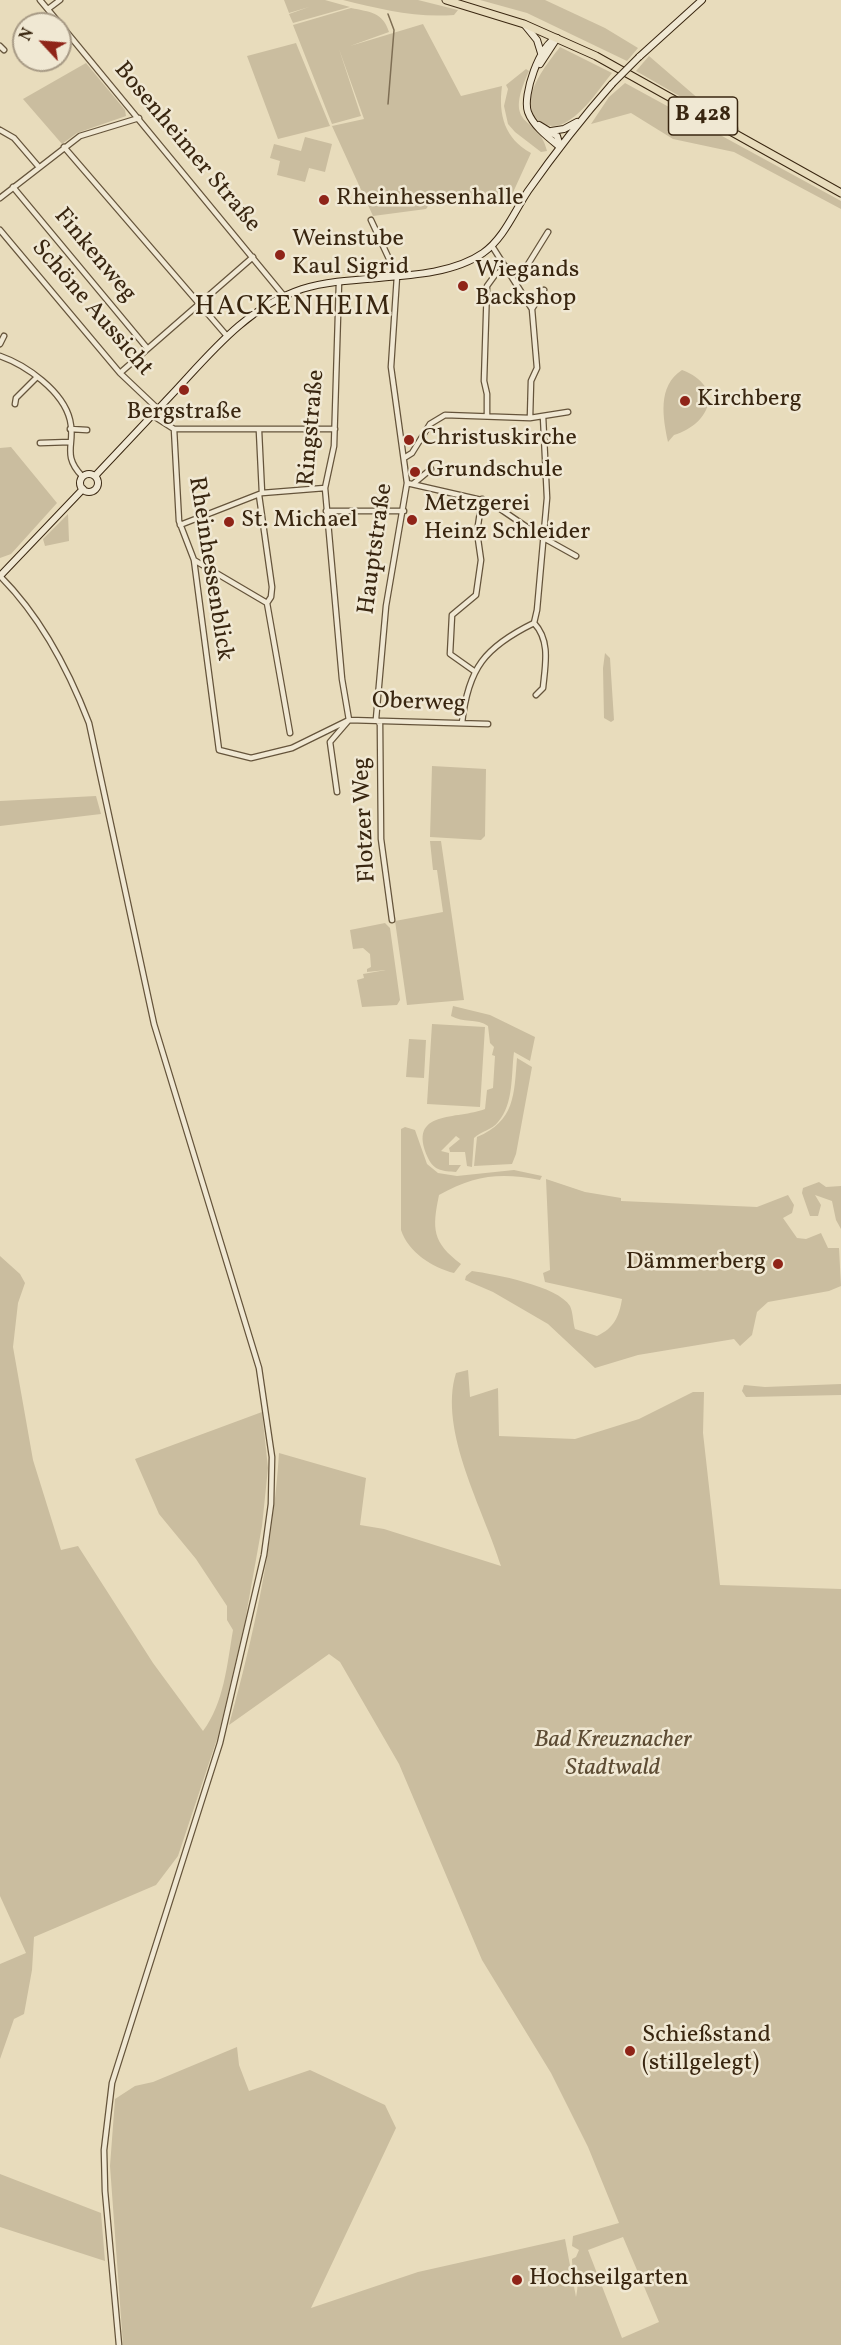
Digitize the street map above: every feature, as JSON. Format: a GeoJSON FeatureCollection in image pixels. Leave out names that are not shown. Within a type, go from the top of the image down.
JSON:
{"type":"FeatureCollection","features":[{"type":"Feature","properties":{"kind":"main road","name":"B 428"},"geometry":{"type":"LineString","coordinates":[[446,0],[524,24],[557,38],[624,71],[841,193]]}},
{"type":"Feature","properties":{"kind":"main road"},"geometry":{"type":"LineString","coordinates":[[95,476],[227,336],[256,312],[284,296],[339,282],[397,276],[456,266],[475,258],[492,246],[580,120],[639,57],[702,0]]}},
{"type":"Feature","properties":{"kind":"main road"},"geometry":{"type":"LineString","coordinates":[[524,24],[539,42],[541,52]]}},
{"type":"Feature","properties":{"kind":"main road"},"geometry":{"type":"LineString","coordinates":[[557,38],[547,42],[541,52],[526,101],[527,110],[534,122],[560,147]]}},
{"type":"Feature","properties":{"kind":"main road"},"geometry":{"type":"LineString","coordinates":[[535,72],[557,38]]}},
{"type":"Feature","properties":{"kind":"main road"},"geometry":{"type":"LineString","coordinates":[[550,131],[564,129],[580,120]]}},
{"type":"Feature","properties":{"kind":"main road"},"geometry":{"type":"LineString","coordinates":[[534,122],[558,138],[560,147]]}},
{"type":"Feature","properties":{"kind":"main road"},"geometry":{"type":"LineString","coordinates":[[90,474],[95,476],[98,484],[95,489],[89,492],[83,489],[80,482],[82,477],[90,474]]}},
{"type":"Feature","properties":{"kind":"main road"},"geometry":{"type":"LineString","coordinates":[[0,576],[83,489]]}},
{"type":"Feature","properties":{"kind":"street","name":"Bosenheimer Straße"},"geometry":{"type":"LineString","coordinates":[[40,0],[50,12]]}},
{"type":"Feature","properties":{"kind":"street"},"geometry":{"type":"LineString","coordinates":[[48,9],[60,0]]}},
{"type":"Feature","properties":{"kind":"street","name":"Bosenheimer Straße"},"geometry":{"type":"LineString","coordinates":[[72,38],[284,296]]}},
{"type":"Feature","properties":{"kind":"street"},"geometry":{"type":"LineString","coordinates":[[0,198],[80,136],[139,118]]}},
{"type":"Feature","properties":{"kind":"street"},"geometry":{"type":"LineString","coordinates":[[0,130],[14,138],[39,166]]}},
{"type":"Feature","properties":{"kind":"street"},"geometry":{"type":"LineString","coordinates":[[64,147],[227,336]]}},
{"type":"Feature","properties":{"kind":"street","name":"Finkenweg"},"geometry":{"type":"LineString","coordinates":[[13,188],[147,348]]}},
{"type":"Feature","properties":{"kind":"street"},"geometry":{"type":"LineString","coordinates":[[371,220],[397,276]]}},
{"type":"Feature","properties":{"kind":"street","name":"Schöne Aussicht"},"geometry":{"type":"LineString","coordinates":[[0,230],[120,373],[158,409]]}},
{"type":"Feature","properties":{"kind":"street"},"geometry":{"type":"LineString","coordinates":[[517,282],[548,232]]}},
{"type":"Feature","properties":{"kind":"street"},"geometry":{"type":"LineString","coordinates":[[492,246],[517,282],[532,309],[537,368],[531,381],[530,418]]}},
{"type":"Feature","properties":{"kind":"street"},"geometry":{"type":"LineString","coordinates":[[120,373],[253,257]]}},
{"type":"Feature","properties":{"kind":"street"},"geometry":{"type":"LineString","coordinates":[[487,416],[488,394],[484,381],[487,286],[495,275],[507,267]]}},
{"type":"Feature","properties":{"kind":"street","name":"Hauptstraße"},"geometry":{"type":"LineString","coordinates":[[376,719],[386,606],[410,484],[391,367],[397,276]]}},
{"type":"Feature","properties":{"kind":"street","name":"Ringstraße"},"geometry":{"type":"LineString","coordinates":[[339,282],[335,429],[325,488],[342,679],[349,720]]}},
{"type":"Feature","properties":{"kind":"street"},"geometry":{"type":"LineString","coordinates":[[532,309],[544,290]]}},
{"type":"Feature","properties":{"kind":"street"},"geometry":{"type":"LineString","coordinates":[[0,344],[3,336]]}},
{"type":"Feature","properties":{"kind":"street"},"geometry":{"type":"LineString","coordinates":[[0,356],[17,362],[38,377],[65,408],[71,421],[70,460],[82,477]]}},
{"type":"Feature","properties":{"kind":"street"},"geometry":{"type":"LineString","coordinates":[[15,404],[16,398],[38,377]]}},
{"type":"Feature","properties":{"kind":"street"},"geometry":{"type":"LineString","coordinates":[[404,458],[412,453],[430,424],[445,415],[530,418],[568,412]]}},
{"type":"Feature","properties":{"kind":"street"},"geometry":{"type":"LineString","coordinates":[[152,415],[174,429],[335,429]]}},
{"type":"Feature","properties":{"kind":"street"},"geometry":{"type":"LineString","coordinates":[[536,694],[543,688],[546,656],[543,636],[534,623],[545,540],[547,498],[543,416]]}},
{"type":"Feature","properties":{"kind":"street"},"geometry":{"type":"LineString","coordinates":[[70,429],[87,430]]}},
{"type":"Feature","properties":{"kind":"street","name":"Rheinhessenblick"},"geometry":{"type":"LineString","coordinates":[[174,429],[180,525],[194,560],[219,750]]}},
{"type":"Feature","properties":{"kind":"street"},"geometry":{"type":"LineString","coordinates":[[259,430],[260,494],[272,586],[271,597],[267,603],[290,733]]}},
{"type":"Feature","properties":{"kind":"street"},"geometry":{"type":"LineString","coordinates":[[40,443],[70,442]]}},
{"type":"Feature","properties":{"kind":"street"},"geometry":{"type":"LineString","coordinates":[[410,484],[431,469]]}},
{"type":"Feature","properties":{"kind":"street"},"geometry":{"type":"LineString","coordinates":[[410,484],[482,499],[545,540],[576,556]]}},
{"type":"Feature","properties":{"kind":"street"},"geometry":{"type":"LineString","coordinates":[[180,525],[260,494],[325,488]]}},
{"type":"Feature","properties":{"kind":"street"},"geometry":{"type":"LineString","coordinates":[[474,670],[450,654],[452,615],[476,595],[481,560],[477,532],[482,499]]}},
{"type":"Feature","properties":{"kind":"street"},"geometry":{"type":"LineString","coordinates":[[326,511],[404,511]]}},
{"type":"Feature","properties":{"kind":"street"},"geometry":{"type":"LineString","coordinates":[[194,560],[267,603]]}},
{"type":"Feature","properties":{"kind":"street"},"geometry":{"type":"LineString","coordinates":[[0,576],[19,597],[57,655],[77,693],[89,723],[154,1024],[259,1368],[272,1457],[271,1504],[264,1555],[220,1743],[112,2083],[105,2150],[105,2181],[119,2345]]}},
{"type":"Feature","properties":{"kind":"street"},"geometry":{"type":"LineString","coordinates":[[462,723],[465,695],[474,670],[492,648],[509,635],[534,623]]}},
{"type":"Feature","properties":{"kind":"street","name":"Flotzer Weg"},"geometry":{"type":"LineString","coordinates":[[376,719],[380,724],[381,839],[392,920]]}},
{"type":"Feature","properties":{"kind":"street","name":"Oberweg"},"geometry":{"type":"LineString","coordinates":[[337,792],[330,742],[333,735],[349,720]]}},
{"type":"Feature","properties":{"kind":"street","name":"Oberweg"},"geometry":{"type":"LineString","coordinates":[[219,750],[251,758],[292,748],[349,720],[488,724]]}},
{"type":"Feature","properties":{"kind":"green space"},"geometry":{"type":"Polygon","coordinates":[[[284,0],[325,0],[350,7],[293,23],[289,14],[309,7],[289,13],[284,0]]]}},
{"type":"Feature","properties":{"kind":"green space"},"geometry":{"type":"Polygon","coordinates":[[[343,0],[418,0],[458,10],[454,15],[411,14],[343,0]]]}},
{"type":"Feature","properties":{"kind":"green space"},"geometry":{"type":"Polygon","coordinates":[[[480,0],[545,0],[605,28],[638,48],[627,61],[527,13],[480,0]]]}},
{"type":"Feature","properties":{"kind":"green space"},"geometry":{"type":"Polygon","coordinates":[[[351,8],[375,14],[383,20],[389,32],[350,46],[423,24],[461,96],[502,86],[501,107],[505,125],[515,141],[531,153],[510,199],[435,197],[426,209],[373,216],[332,126],[364,119],[339,49],[361,116],[332,124],[293,25],[351,8]]]}},
{"type":"Feature","properties":{"kind":"green space"},"geometry":{"type":"Polygon","coordinates":[[[296,43],[330,126],[278,139],[247,56],[296,43]]]}},
{"type":"Feature","properties":{"kind":"green space"},"geometry":{"type":"Polygon","coordinates":[[[560,47],[612,73],[587,105],[575,116],[556,126],[542,123],[534,115],[531,106],[535,84],[560,47]]]}},
{"type":"Feature","properties":{"kind":"green space"},"geometry":{"type":"Polygon","coordinates":[[[649,56],[715,113],[738,126],[740,131],[636,71],[649,56]]]}},
{"type":"Feature","properties":{"kind":"green space"},"geometry":{"type":"Polygon","coordinates":[[[86,63],[125,110],[126,116],[77,133],[62,144],[23,99],[86,63]]]}},
{"type":"Feature","properties":{"kind":"green space"},"geometry":{"type":"Polygon","coordinates":[[[526,69],[529,71],[521,90],[520,113],[543,139],[547,151],[541,152],[508,124],[504,106],[508,89],[506,85],[526,69]]]}},
{"type":"Feature","properties":{"kind":"green space"},"geometry":{"type":"Polygon","coordinates":[[[625,83],[841,201],[841,209],[734,152],[673,139],[631,113],[591,124],[609,97],[625,83]]]}},
{"type":"Feature","properties":{"kind":"green space"},"geometry":{"type":"Polygon","coordinates":[[[305,137],[332,144],[325,172],[309,168],[305,182],[277,175],[280,161],[270,158],[274,144],[301,151],[305,137]]]}},
{"type":"Feature","properties":{"kind":"green space"},"geometry":{"type":"Polygon","coordinates":[[[682,370],[696,377],[704,385],[708,395],[708,404],[704,414],[697,422],[687,430],[674,435],[668,442],[664,413],[665,393],[674,377],[682,370]]]}},
{"type":"Feature","properties":{"kind":"green space"},"geometry":{"type":"Polygon","coordinates":[[[11,447],[57,503],[11,554],[0,558],[0,448],[11,447]]]}},
{"type":"Feature","properties":{"kind":"green space"},"geometry":{"type":"Polygon","coordinates":[[[68,514],[69,541],[45,546],[43,539],[68,514]]]}},
{"type":"Feature","properties":{"kind":"green space"},"geometry":{"type":"Polygon","coordinates":[[[605,653],[610,658],[614,720],[611,722],[604,718],[605,653]]]}},
{"type":"Feature","properties":{"kind":"green space"},"geometry":{"type":"Polygon","coordinates":[[[432,766],[486,769],[485,836],[481,840],[430,837],[432,766]]]}},
{"type":"Feature","properties":{"kind":"green space"},"geometry":{"type":"Polygon","coordinates":[[[96,796],[101,814],[0,826],[0,801],[96,796]]]}},
{"type":"Feature","properties":{"kind":"green space"},"geometry":{"type":"Polygon","coordinates":[[[430,841],[441,841],[464,1000],[407,1005],[395,921],[443,912],[437,870],[433,870],[430,841]]]}},
{"type":"Feature","properties":{"kind":"green space"},"geometry":{"type":"Polygon","coordinates":[[[385,923],[390,928],[400,1000],[397,1005],[362,1007],[357,980],[364,978],[363,974],[386,970],[367,972],[367,969],[371,967],[370,954],[363,948],[353,949],[350,930],[385,923]]]}},
{"type":"Feature","properties":{"kind":"green space"},"geometry":{"type":"Polygon","coordinates":[[[453,1006],[490,1015],[535,1037],[530,1061],[514,1052],[507,1107],[496,1125],[474,1138],[472,1167],[467,1166],[465,1152],[450,1152],[449,1148],[460,1139],[456,1136],[441,1151],[449,1153],[449,1165],[461,1165],[456,1172],[439,1170],[433,1166],[423,1142],[424,1131],[429,1124],[438,1119],[485,1109],[487,1090],[493,1088],[495,1056],[492,1055],[494,1047],[490,1043],[488,1026],[451,1016],[453,1006]]]}},
{"type":"Feature","properties":{"kind":"green space"},"geometry":{"type":"Polygon","coordinates":[[[432,1024],[485,1027],[480,1107],[427,1104],[432,1024]]]}},
{"type":"Feature","properties":{"kind":"green space"},"geometry":{"type":"Polygon","coordinates":[[[409,1039],[426,1040],[424,1078],[406,1077],[409,1039]]]}},
{"type":"Feature","properties":{"kind":"green space"},"geometry":{"type":"Polygon","coordinates":[[[517,1058],[532,1067],[516,1154],[512,1164],[474,1166],[477,1137],[490,1131],[499,1123],[506,1115],[510,1105],[515,1084],[517,1058]]]}},
{"type":"Feature","properties":{"kind":"green space"},"geometry":{"type":"Polygon","coordinates":[[[405,1127],[415,1130],[427,1164],[438,1173],[457,1176],[514,1170],[542,1176],[540,1180],[513,1176],[476,1179],[439,1195],[435,1217],[436,1234],[444,1249],[461,1264],[454,1273],[422,1258],[409,1245],[401,1230],[401,1129],[405,1127]]]}},
{"type":"Feature","properties":{"kind":"green space"},"geometry":{"type":"Polygon","coordinates":[[[546,1179],[585,1192],[621,1198],[621,1201],[757,1207],[788,1195],[794,1205],[792,1213],[783,1218],[797,1238],[806,1239],[821,1233],[828,1248],[839,1248],[841,1286],[829,1291],[768,1302],[757,1312],[752,1335],[740,1346],[734,1339],[638,1355],[595,1368],[548,1324],[493,1292],[465,1280],[472,1271],[525,1282],[563,1299],[571,1308],[575,1329],[597,1336],[612,1326],[622,1299],[545,1282],[543,1273],[550,1270],[546,1179]]]}},
{"type":"Feature","properties":{"kind":"green space"},"geometry":{"type":"Polygon","coordinates":[[[819,1182],[826,1187],[841,1186],[841,1229],[836,1220],[832,1201],[815,1195],[821,1205],[818,1216],[810,1216],[802,1193],[803,1188],[819,1182]]]}},
{"type":"Feature","properties":{"kind":"green space"},"geometry":{"type":"Polygon","coordinates":[[[0,1256],[20,1274],[25,1283],[18,1303],[13,1347],[33,1460],[61,1550],[78,1546],[153,1663],[203,1731],[216,1708],[226,1670],[233,1630],[227,1620],[227,1606],[196,1559],[159,1514],[135,1459],[262,1412],[268,1468],[262,1526],[245,1621],[218,1736],[178,1856],[156,1885],[34,1937],[32,1970],[24,2014],[14,2019],[0,2059],[0,1964],[26,1953],[0,1896],[0,1256]]]}},
{"type":"Feature","properties":{"kind":"green space","name":"Bad Kreuznacher Stadtwald"},"geometry":{"type":"Polygon","coordinates":[[[468,1370],[470,1397],[498,1388],[499,1436],[575,1439],[639,1419],[693,1392],[704,1392],[703,1433],[720,1585],[841,1589],[841,2345],[123,2345],[110,2166],[115,2099],[135,2086],[153,2082],[237,2047],[239,2065],[249,2091],[310,2070],[385,2105],[396,2128],[311,2308],[418,2272],[565,2239],[576,2297],[577,2280],[572,2259],[576,2257],[579,2250],[572,2246],[573,2236],[619,2223],[588,2147],[551,2073],[482,1960],[399,1764],[340,1662],[329,1654],[229,1725],[247,1658],[261,1590],[272,1522],[279,1453],[366,1478],[360,1525],[384,1529],[501,1566],[458,1445],[453,1420],[452,1396],[456,1373],[468,1370]],[[623,2237],[588,2250],[622,2338],[659,2322],[623,2237]]]}},
{"type":"Feature","properties":{"kind":"green space"},"geometry":{"type":"Polygon","coordinates":[[[841,1384],[841,1395],[746,1397],[742,1391],[744,1385],[765,1387],[841,1384]]]}},
{"type":"Feature","properties":{"kind":"green space"},"geometry":{"type":"Polygon","coordinates":[[[0,2174],[101,2213],[105,2261],[0,2227],[0,2174]]]}},
{"type":"Feature","properties":{"kind":"waterway"},"geometry":{"type":"LineString","coordinates":[[388,14],[394,30],[388,104]]}},
{"type":"Feature","properties":{"kind":"place","name":"Rheinhessenhalle"},"geometry":{"type":"Point","coordinates":[324,200]}},
{"type":"Feature","properties":{"kind":"place","name":"Weinstube Kaul Sigrid"},"geometry":{"type":"Point","coordinates":[280,255]}},
{"type":"Feature","properties":{"kind":"place","name":"Wiegands Backshop"},"geometry":{"type":"Point","coordinates":[463,286]}},
{"type":"Feature","properties":{"kind":"place","name":"Bergstraße"},"geometry":{"type":"Point","coordinates":[184,390]}},
{"type":"Feature","properties":{"kind":"place","name":"Kirchberg"},"geometry":{"type":"Point","coordinates":[685,401]}},
{"type":"Feature","properties":{"kind":"place","name":"Christuskirche"},"geometry":{"type":"Point","coordinates":[409,440]}},
{"type":"Feature","properties":{"kind":"place","name":"Grundschule"},"geometry":{"type":"Point","coordinates":[415,472]}},
{"type":"Feature","properties":{"kind":"place","name":"Metzgerei Heinz Schleider"},"geometry":{"type":"Point","coordinates":[412,520]}},
{"type":"Feature","properties":{"kind":"place","name":"St. Michael"},"geometry":{"type":"Point","coordinates":[229,522]}},
{"type":"Feature","properties":{"kind":"place","name":"Dämmerberg"},"geometry":{"type":"Point","coordinates":[778,1264]}},
{"type":"Feature","properties":{"kind":"place","name":"Schießstand (stillgelegt)"},"geometry":{"type":"Point","coordinates":[630,2051]}},
{"type":"Feature","properties":{"kind":"place","name":"Hochseilgarten"},"geometry":{"type":"Point","coordinates":[517,2280]}},
{"type":"Feature","properties":{"kind":"district","name":"HACKENHEIM"},"geometry":{"type":"Point","coordinates":[293,309]}}]}
